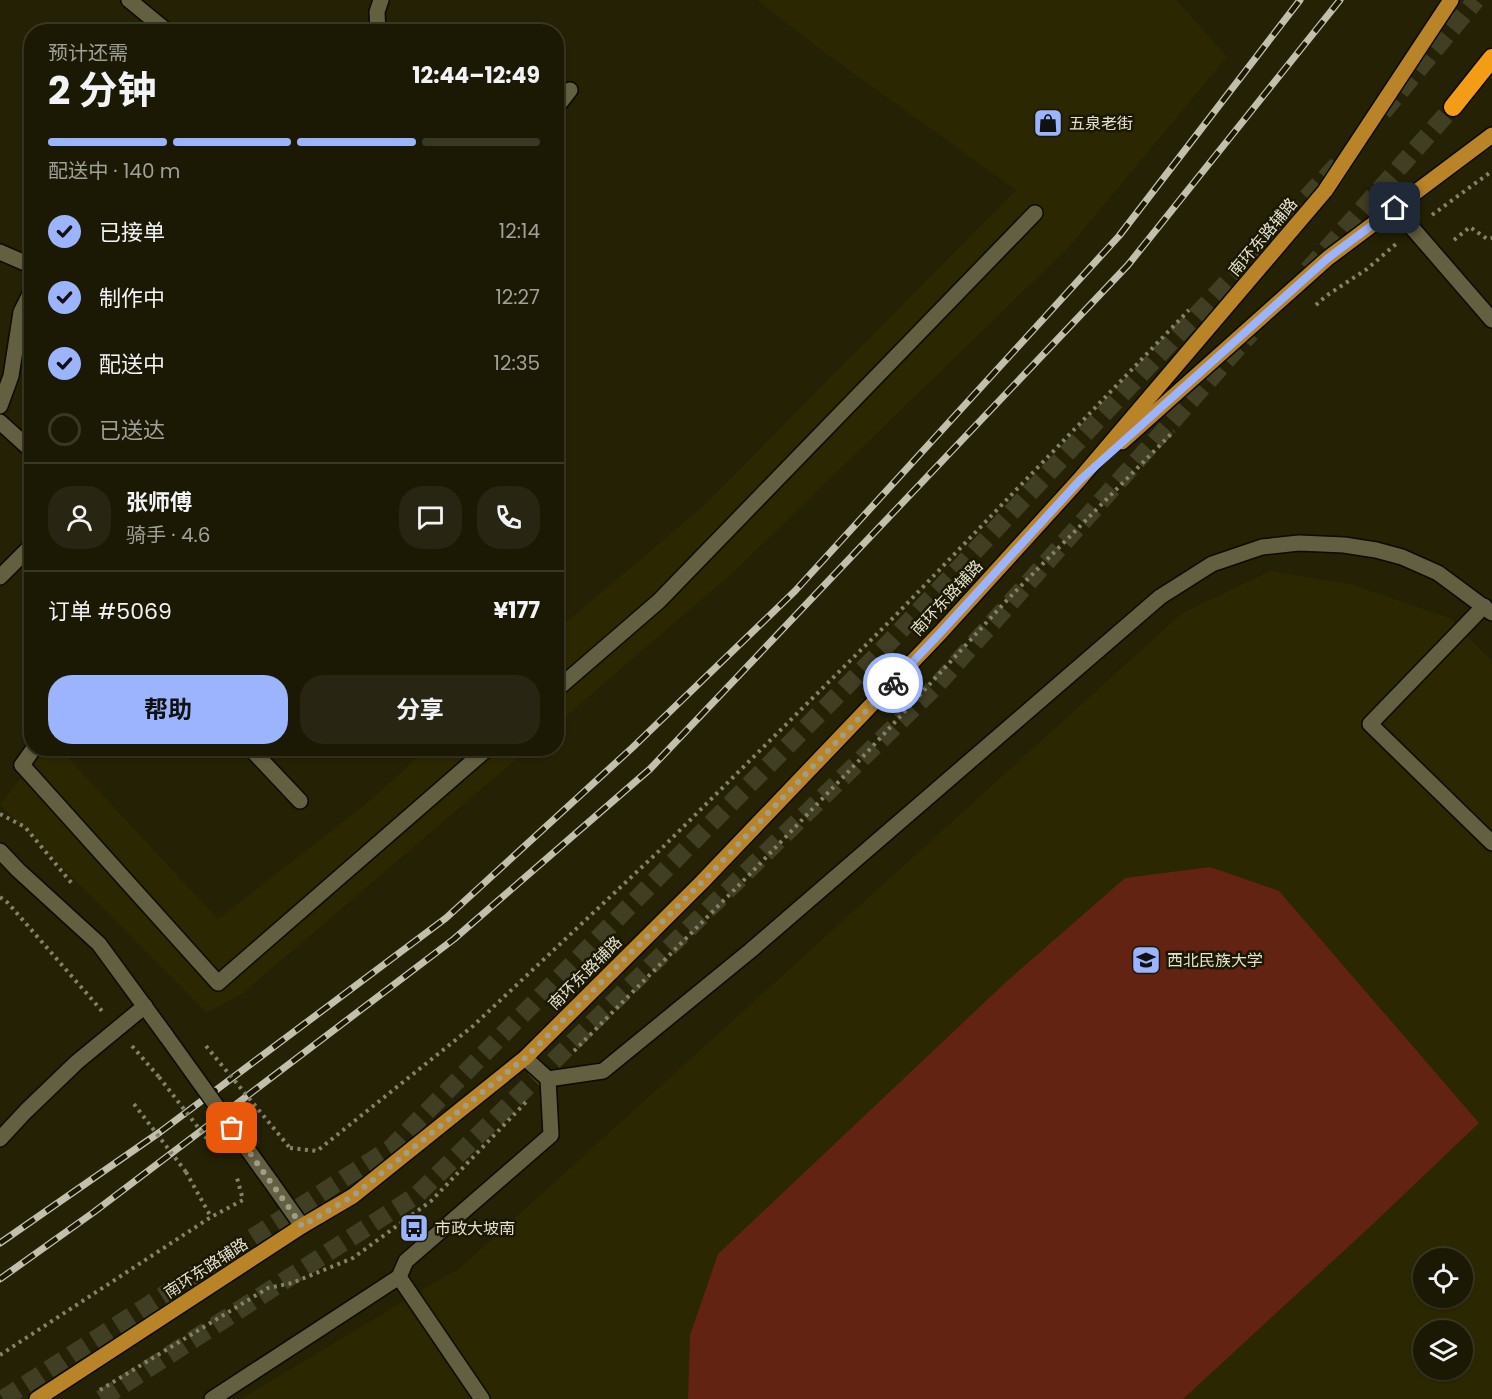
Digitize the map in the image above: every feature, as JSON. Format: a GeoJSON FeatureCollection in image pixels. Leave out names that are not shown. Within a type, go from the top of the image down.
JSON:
{"type":"FeatureCollection","features":[{"type":"Feature","properties":{"kind":"highway"},"geometry":{"type":"LineString","coordinates":[[1453,107],[1492,58]]}},
{"type":"Feature","properties":{"kind":"main road","name":"南环东路辅路"},"geometry":{"type":"LineString","coordinates":[[37,1399],[302,1226],[353,1196],[525,1058],[702,882],[941,632],[1080,480],[1325,191],[1451,0]]}},
{"type":"Feature","properties":{"kind":"main road","name":"南环东路辅路"},"geometry":{"type":"LineString","coordinates":[[1080,480],[1328,258],[1492,135]]}},
{"type":"Feature","properties":{"kind":"street"},"geometry":{"type":"LineString","coordinates":[[129,0],[158,24]]}},
{"type":"Feature","properties":{"kind":"street"},"geometry":{"type":"LineString","coordinates":[[378,24],[377,12],[381,0]]}},
{"type":"Feature","properties":{"kind":"street"},"geometry":{"type":"LineString","coordinates":[[564,98],[570,90]]}},
{"type":"Feature","properties":{"kind":"street"},"geometry":{"type":"LineString","coordinates":[[1395,208],[1492,320]]}},
{"type":"Feature","properties":{"kind":"street"},"geometry":{"type":"LineString","coordinates":[[564,683],[659,601],[1035,213]]}},
{"type":"Feature","properties":{"kind":"street"},"geometry":{"type":"LineString","coordinates":[[0,252],[24,262]]}},
{"type":"Feature","properties":{"kind":"street"},"geometry":{"type":"LineString","coordinates":[[0,406],[11,376],[21,312],[24,306]]}},
{"type":"Feature","properties":{"kind":"street"},"geometry":{"type":"LineString","coordinates":[[0,422],[24,444]]}},
{"type":"Feature","properties":{"kind":"street"},"geometry":{"type":"LineString","coordinates":[[548,1079],[603,1071],[750,951],[1160,597],[1212,564],[1262,547],[1299,543],[1344,545],[1402,556],[1438,573],[1488,609],[1370,724],[1492,843]]}},
{"type":"Feature","properties":{"kind":"street"},"geometry":{"type":"LineString","coordinates":[[0,577],[24,553]]}},
{"type":"Feature","properties":{"kind":"street"},"geometry":{"type":"LineString","coordinates":[[28,756],[22,765],[218,983],[479,756]]}},
{"type":"Feature","properties":{"kind":"street"},"geometry":{"type":"LineString","coordinates":[[258,756],[300,801]]}},
{"type":"Feature","properties":{"kind":"street"},"geometry":{"type":"LineString","coordinates":[[0,851],[99,944],[302,1226]]}},
{"type":"Feature","properties":{"kind":"street"},"geometry":{"type":"LineString","coordinates":[[0,1139],[77,1062],[145,1006]]}},
{"type":"Feature","properties":{"kind":"street"},"geometry":{"type":"LineString","coordinates":[[212,1399],[399,1277],[406,1261],[551,1135],[548,1079],[525,1058]]}},
{"type":"Feature","properties":{"kind":"street"},"geometry":{"type":"LineString","coordinates":[[399,1277],[482,1399]]}},
{"type":"Feature","properties":{"kind":"path"},"geometry":{"type":"LineString","coordinates":[[1470,227],[1486,239],[1492,238]]}},
{"type":"Feature","properties":{"kind":"path"},"geometry":{"type":"LineString","coordinates":[[206,1046],[290,1148],[317,1151],[473,1026],[660,850],[878,633],[1189,310]]}},
{"type":"Feature","properties":{"kind":"path"},"geometry":{"type":"LineString","coordinates":[[0,897],[8,903],[159,1077],[216,1150]]}},
{"type":"Feature","properties":{"kind":"path"},"geometry":{"type":"LineString","coordinates":[[134,1104],[186,1172],[211,1217]]}},
{"type":"Feature","properties":{"kind":"path"},"geometry":{"type":"LineString","coordinates":[[0,1356],[211,1217],[243,1200],[237,1178]]}},
{"type":"Feature","properties":{"kind":"shaded area"},"geometry":{"type":"Polygon","coordinates":[[[757,0],[1177,0],[1227,57],[1069,247],[737,569],[564,718],[564,624],[702,507],[1016,190],[825,53],[757,0]]]}},
{"type":"Feature","properties":{"kind":"shaded area","name":"西北民族大学"},"geometry":{"type":"Polygon","coordinates":[[[1270,571],[1350,584],[1450,618],[1492,661],[1492,1399],[240,1399],[461,1267],[1182,613],[1270,571]]]}},
{"type":"Feature","properties":{"kind":"shaded area"},"geometry":{"type":"Polygon","coordinates":[[[38,756],[67,756],[218,919],[367,803],[419,756],[520,756],[242,994],[207,1013],[0,805],[38,756]]]}},
{"type":"Feature","properties":{"kind":"shaded area"},"geometry":{"type":"Polygon","coordinates":[[[1210,867],[1279,891],[1479,1123],[1183,1399],[688,1399],[690,1335],[718,1254],[1006,982],[1125,878],[1210,867]]]}},
{"type":"Feature","properties":{"kind":"tunnel"},"geometry":{"type":"LineString","coordinates":[[1383,112],[1476,0]]}},
{"type":"Feature","properties":{"kind":"tunnel"},"geometry":{"type":"LineString","coordinates":[[1308,270],[1453,107]]}},
{"type":"Feature","properties":{"kind":"tunnel"},"geometry":{"type":"LineString","coordinates":[[3,1399],[391,1148],[884,648],[1340,162]]}},
{"type":"Feature","properties":{"kind":"tunnel"},"geometry":{"type":"LineString","coordinates":[[101,1399],[417,1195],[937,685],[1251,333]]}},
{"type":"Feature","properties":{"kind":"railway"},"geometry":{"type":"LineString","coordinates":[[0,1243],[160,1132],[446,918],[632,748],[795,591],[1119,236],[1300,0]]}},
{"type":"Feature","properties":{"kind":"railway"},"geometry":{"type":"LineString","coordinates":[[0,1279],[94,1212],[454,939],[650,769],[1128,265],[1340,0]]}},
{"type":"Feature","properties":{"kind":"way so far"},"geometry":{"type":"LineString","coordinates":[[232,1128],[302,1226],[353,1196],[525,1058],[702,882],[893,683]]}},
{"type":"Feature","properties":{"kind":"place","name":"五泉老街"},"geometry":{"type":"Point","coordinates":[1048,123]}},
{"type":"Feature","properties":{"kind":"place","name":"西北民族大学"},"geometry":{"type":"Point","coordinates":[1146,960]}},
{"type":"Feature","properties":{"kind":"place","name":"市政大坡南"},"geometry":{"type":"Point","coordinates":[414,1228]}},
{"type":"Feature","properties":{"kind":"route"},"geometry":{"type":"LineString","coordinates":[[893,683],[1080,480],[1328,258],[1395,208]]}}]}
